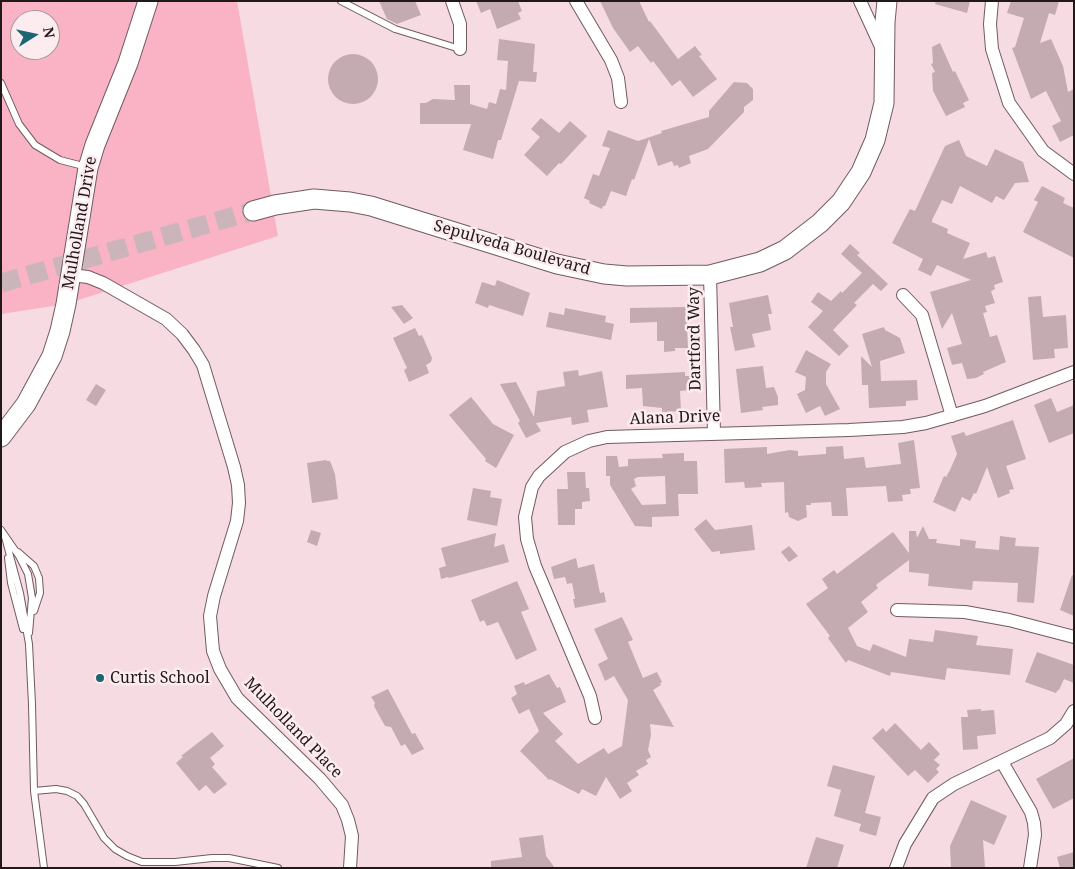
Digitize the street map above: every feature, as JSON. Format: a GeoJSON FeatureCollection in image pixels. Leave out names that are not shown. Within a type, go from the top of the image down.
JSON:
{"type":"FeatureCollection","features":[{"type":"Feature","properties":{"kind":"main road","name":"Mulholland Drive"},"geometry":{"type":"LineString","coordinates":[[1,438],[26,404],[52,356],[60,331],[71,275],[88,168],[102,123],[128,63],[148,1]]}},
{"type":"Feature","properties":{"kind":"main road","name":"Sepulveda Boulevard"},"geometry":{"type":"LineString","coordinates":[[253,211],[275,205],[314,199],[350,202],[371,206],[580,270],[627,276],[710,275],[760,262],[785,250],[820,223],[841,202],[861,172],[875,140],[884,103],[887,1]]}},
{"type":"Feature","properties":{"kind":"street"},"geometry":{"type":"LineString","coordinates":[[452,1],[460,24],[460,49]]}},
{"type":"Feature","properties":{"kind":"street"},"geometry":{"type":"LineString","coordinates":[[576,1],[611,60],[618,78],[621,102]]}},
{"type":"Feature","properties":{"kind":"street"},"geometry":{"type":"LineString","coordinates":[[860,1],[884,54]]}},
{"type":"Feature","properties":{"kind":"street"},"geometry":{"type":"LineString","coordinates":[[992,1],[990,24],[992,49],[1009,103],[1043,151],[1074,174]]}},
{"type":"Feature","properties":{"kind":"street","name":"Mulholland Place"},"geometry":{"type":"LineString","coordinates":[[71,275],[88,277],[103,283],[166,319],[182,334],[203,365],[234,467],[239,503],[236,528],[214,596],[210,616],[213,651],[223,676],[238,698],[320,779],[342,805],[352,836],[350,868]]}},
{"type":"Feature","properties":{"kind":"street","name":"Dartford Way"},"geometry":{"type":"LineString","coordinates":[[710,275],[714,433]]}},
{"type":"Feature","properties":{"kind":"street"},"geometry":{"type":"LineString","coordinates":[[903,295],[922,315],[952,416]]}},
{"type":"Feature","properties":{"kind":"street","name":"Alana Drive"},"geometry":{"type":"LineString","coordinates":[[595,718],[590,696],[534,566],[526,539],[525,517],[532,487],[539,476],[565,452],[589,441],[607,436],[902,427],[952,416],[985,406],[1074,372]]}},
{"type":"Feature","properties":{"kind":"street"},"geometry":{"type":"LineString","coordinates":[[897,610],[965,612],[1009,620],[1074,637]]}},
{"type":"Feature","properties":{"kind":"street"},"geometry":{"type":"LineString","coordinates":[[896,868],[905,844],[933,798],[954,784],[1050,738],[1066,724],[1074,711]]}},
{"type":"Feature","properties":{"kind":"street"},"geometry":{"type":"LineString","coordinates":[[1002,762],[1031,812],[1035,835],[1030,868]]}},
{"type":"Feature","properties":{"kind":"lane"},"geometry":{"type":"LineString","coordinates":[[340,1],[394,30],[460,49]]}},
{"type":"Feature","properties":{"kind":"lane"},"geometry":{"type":"LineString","coordinates":[[1,82],[19,124],[35,145],[60,160],[88,168]]}},
{"type":"Feature","properties":{"kind":"lane"},"geometry":{"type":"LineString","coordinates":[[1,530],[28,574],[32,598],[28,644]]}},
{"type":"Feature","properties":{"kind":"lane"},"geometry":{"type":"LineString","coordinates":[[5,537],[22,600],[28,644],[32,696],[34,791],[44,868]]}},
{"type":"Feature","properties":{"kind":"lane"},"geometry":{"type":"LineString","coordinates":[[34,791],[56,789],[67,791],[77,796],[84,804],[104,838],[121,853],[142,862],[175,862],[229,858],[278,868]]}},
{"type":"Feature","properties":{"kind":"shaded area"},"geometry":{"type":"Polygon","coordinates":[[[1,1],[237,1],[278,236],[66,304],[1,314],[1,1]]]}},
{"type":"Feature","properties":{"kind":"building"},"geometry":{"type":"Polygon","coordinates":[[[379,1],[415,1],[421,15],[397,24],[387,19],[379,1]]]}},
{"type":"Feature","properties":{"kind":"building"},"geometry":{"type":"Polygon","coordinates":[[[476,1],[518,1],[522,11],[518,13],[521,19],[497,29],[490,9],[481,13],[476,1]]]}},
{"type":"Feature","properties":{"kind":"building"},"geometry":{"type":"Polygon","coordinates":[[[600,1],[639,1],[649,22],[678,59],[695,46],[702,55],[699,56],[717,79],[693,97],[680,80],[672,86],[653,61],[651,63],[638,46],[630,52],[613,28],[600,1]]]}},
{"type":"Feature","properties":{"kind":"building"},"geometry":{"type":"Polygon","coordinates":[[[936,1],[970,1],[967,13],[935,4],[936,1]]]}},
{"type":"Feature","properties":{"kind":"building"},"geometry":{"type":"Polygon","coordinates":[[[1011,1],[1059,1],[1055,15],[1049,13],[1040,43],[1051,39],[1063,66],[1068,92],[1074,89],[1074,135],[1060,142],[1052,126],[1061,121],[1046,91],[1031,99],[1012,48],[1015,47],[1024,18],[1007,13],[1011,1]]]}},
{"type":"Feature","properties":{"kind":"building"},"geometry":{"type":"Polygon","coordinates":[[[499,39],[535,44],[533,72],[537,72],[536,82],[519,81],[501,140],[498,140],[493,159],[463,150],[471,124],[420,124],[420,103],[426,103],[433,99],[455,100],[454,85],[470,85],[470,104],[487,109],[489,102],[496,104],[500,89],[506,90],[508,61],[497,60],[499,39]]]}},
{"type":"Feature","properties":{"kind":"building"},"geometry":{"type":"Polygon","coordinates":[[[940,43],[953,72],[955,71],[969,100],[963,103],[965,107],[946,116],[933,91],[932,73],[935,72],[931,64],[933,63],[932,47],[940,43]]]}},
{"type":"Feature","properties":{"kind":"building"},"geometry":{"type":"Polygon","coordinates":[[[348,54],[358,54],[371,61],[378,74],[378,84],[371,97],[358,104],[348,104],[339,100],[332,93],[328,84],[328,74],[332,65],[339,58],[348,54]]]}},
{"type":"Feature","properties":{"kind":"building"},"geometry":{"type":"Polygon","coordinates":[[[734,82],[747,83],[753,89],[753,100],[744,107],[744,112],[708,149],[689,156],[691,163],[679,168],[678,165],[674,166],[672,161],[658,166],[649,139],[626,196],[611,191],[602,209],[589,203],[590,201],[584,198],[593,174],[599,176],[610,148],[602,146],[608,130],[638,141],[662,133],[661,131],[709,117],[709,111],[734,82]]]}},
{"type":"Feature","properties":{"kind":"building"},"geometry":{"type":"Polygon","coordinates":[[[541,118],[559,133],[570,121],[587,136],[547,176],[524,155],[540,137],[531,129],[541,118]]]}},
{"type":"Feature","properties":{"kind":"building"},"geometry":{"type":"Polygon","coordinates":[[[959,140],[966,156],[987,166],[995,149],[1023,162],[1029,182],[1015,183],[1004,200],[996,196],[992,203],[960,186],[952,204],[942,200],[932,220],[932,222],[948,229],[947,233],[970,243],[963,259],[986,252],[988,258],[995,256],[1003,282],[994,285],[995,289],[991,291],[995,303],[985,306],[987,312],[983,313],[990,337],[997,335],[1006,362],[983,372],[984,374],[976,378],[967,379],[962,363],[952,365],[947,348],[962,344],[952,313],[942,329],[930,292],[971,280],[937,265],[931,276],[918,270],[923,259],[892,243],[910,209],[915,211],[945,146],[959,140]]]}},
{"type":"Feature","properties":{"kind":"building"},"geometry":{"type":"Polygon","coordinates":[[[1042,186],[1065,198],[1063,203],[1074,208],[1074,258],[1023,232],[1038,202],[1034,200],[1042,186]]]}},
{"type":"Feature","properties":{"kind":"building"},"geometry":{"type":"Polygon","coordinates":[[[850,244],[860,253],[857,255],[888,284],[881,291],[873,284],[854,303],[857,305],[833,330],[849,346],[839,356],[808,327],[823,311],[811,302],[818,292],[831,301],[862,273],[841,254],[850,244]]]}},
{"type":"Feature","properties":{"kind":"building"},"geometry":{"type":"Polygon","coordinates":[[[497,280],[530,293],[523,316],[489,305],[488,308],[475,303],[482,282],[495,286],[497,280]]]}},
{"type":"Feature","properties":{"kind":"building"},"geometry":{"type":"Polygon","coordinates":[[[768,295],[772,314],[768,314],[771,330],[752,334],[755,347],[735,351],[730,327],[733,327],[729,303],[768,295]]]}},
{"type":"Feature","properties":{"kind":"building"},"geometry":{"type":"Polygon","coordinates":[[[1041,296],[1043,317],[1066,315],[1068,348],[1054,349],[1055,358],[1033,360],[1028,297],[1041,296]]]}},
{"type":"Feature","properties":{"kind":"building"},"geometry":{"type":"Polygon","coordinates":[[[402,305],[413,318],[404,324],[391,307],[402,305]]]}},
{"type":"Feature","properties":{"kind":"building"},"geometry":{"type":"Polygon","coordinates":[[[686,307],[688,348],[675,348],[675,351],[664,352],[664,341],[657,341],[657,322],[630,323],[630,308],[686,307]]]}},
{"type":"Feature","properties":{"kind":"building"},"geometry":{"type":"Polygon","coordinates":[[[565,308],[606,316],[605,322],[614,324],[611,340],[546,327],[549,312],[564,315],[565,308]]]}},
{"type":"Feature","properties":{"kind":"building"},"geometry":{"type":"Polygon","coordinates":[[[884,327],[885,330],[900,338],[905,353],[880,361],[881,381],[917,380],[918,400],[906,401],[906,406],[869,408],[868,385],[862,385],[861,356],[872,367],[862,334],[884,327]]]}},
{"type":"Feature","properties":{"kind":"building"},"geometry":{"type":"Polygon","coordinates":[[[415,328],[419,336],[422,335],[432,358],[431,362],[426,365],[429,373],[409,382],[404,370],[407,368],[393,338],[415,328]]]}},
{"type":"Feature","properties":{"kind":"building"},"geometry":{"type":"Polygon","coordinates":[[[806,350],[831,364],[826,372],[826,384],[840,409],[825,416],[820,406],[806,413],[797,394],[805,390],[806,377],[795,372],[806,350]]]}},
{"type":"Feature","properties":{"kind":"building"},"geometry":{"type":"Polygon","coordinates":[[[763,366],[766,388],[774,387],[778,397],[778,405],[762,407],[763,410],[741,413],[736,369],[763,366]]]}},
{"type":"Feature","properties":{"kind":"building"},"geometry":{"type":"Polygon","coordinates":[[[578,370],[579,376],[602,371],[608,407],[587,410],[589,422],[572,425],[571,417],[536,423],[541,431],[526,438],[518,423],[520,421],[500,384],[516,382],[534,417],[537,391],[565,386],[563,372],[578,370]]]}},
{"type":"Feature","properties":{"kind":"building"},"geometry":{"type":"Polygon","coordinates":[[[685,372],[685,376],[691,376],[691,390],[680,391],[681,411],[662,412],[662,408],[643,406],[642,388],[626,389],[626,375],[685,372]]]}},
{"type":"Feature","properties":{"kind":"building"},"geometry":{"type":"Polygon","coordinates":[[[96,384],[106,390],[96,406],[86,400],[96,384]]]}},
{"type":"Feature","properties":{"kind":"building"},"geometry":{"type":"Polygon","coordinates":[[[471,397],[493,424],[514,435],[496,468],[485,461],[486,459],[449,415],[471,397]]]}},
{"type":"Feature","properties":{"kind":"building"},"geometry":{"type":"Polygon","coordinates":[[[1051,398],[1057,412],[1074,405],[1074,433],[1049,443],[1034,405],[1051,398]]]}},
{"type":"Feature","properties":{"kind":"building"},"geometry":{"type":"Polygon","coordinates":[[[1013,420],[1026,459],[1006,466],[1014,489],[1009,490],[1010,493],[998,498],[987,467],[976,494],[974,493],[970,501],[962,497],[955,512],[933,502],[944,476],[946,477],[957,454],[951,436],[964,432],[966,436],[1013,420]]]}},
{"type":"Feature","properties":{"kind":"building"},"geometry":{"type":"Polygon","coordinates":[[[914,440],[920,488],[910,489],[911,494],[902,495],[903,501],[888,502],[886,486],[846,488],[848,516],[832,516],[831,502],[811,503],[811,505],[806,505],[807,517],[798,521],[789,517],[788,512],[785,513],[784,482],[761,483],[762,487],[745,488],[744,482],[725,483],[724,449],[767,447],[767,454],[790,450],[798,451],[798,456],[826,454],[826,447],[843,446],[844,459],[864,457],[866,468],[901,464],[898,443],[914,440]]]}},
{"type":"Feature","properties":{"kind":"building"},"geometry":{"type":"Polygon","coordinates":[[[684,453],[684,461],[697,461],[698,494],[678,494],[679,516],[652,517],[652,527],[635,526],[610,485],[610,476],[606,476],[606,456],[617,456],[619,467],[628,466],[628,459],[663,458],[662,454],[684,453]],[[665,476],[638,477],[634,479],[636,486],[631,489],[642,505],[666,504],[665,476]]]}},
{"type":"Feature","properties":{"kind":"building"},"geometry":{"type":"Polygon","coordinates":[[[330,461],[335,474],[338,499],[312,503],[307,463],[330,461]]]}},
{"type":"Feature","properties":{"kind":"building"},"geometry":{"type":"Polygon","coordinates":[[[567,472],[585,472],[586,488],[589,488],[590,501],[582,502],[582,509],[575,509],[575,525],[558,525],[557,489],[568,489],[567,472]]]}},
{"type":"Feature","properties":{"kind":"building"},"geometry":{"type":"Polygon","coordinates":[[[473,488],[491,491],[490,497],[502,499],[497,526],[467,520],[473,488]]]}},
{"type":"Feature","properties":{"kind":"building"},"geometry":{"type":"Polygon","coordinates":[[[706,519],[715,530],[752,525],[755,550],[720,554],[720,551],[712,552],[694,529],[706,519]]]}},
{"type":"Feature","properties":{"kind":"building"},"geometry":{"type":"Polygon","coordinates":[[[923,526],[929,539],[937,539],[936,543],[960,546],[960,539],[976,541],[975,548],[999,550],[1000,536],[1016,538],[1015,546],[1039,547],[1034,603],[1017,602],[1018,583],[973,581],[972,590],[928,586],[929,574],[909,572],[909,560],[876,585],[878,588],[861,602],[868,612],[848,628],[857,646],[870,651],[873,644],[906,657],[909,639],[933,642],[935,630],[978,636],[976,645],[1013,649],[1010,675],[947,668],[945,680],[891,672],[890,676],[848,660],[846,663],[828,638],[830,636],[806,604],[828,588],[822,579],[834,570],[837,574],[893,532],[909,553],[909,531],[916,531],[917,538],[923,526]]]}},
{"type":"Feature","properties":{"kind":"building"},"geometry":{"type":"Polygon","coordinates":[[[311,530],[321,533],[317,546],[307,542],[311,530]]]}},
{"type":"Feature","properties":{"kind":"building"},"geometry":{"type":"Polygon","coordinates":[[[496,533],[494,547],[504,544],[509,562],[441,579],[439,568],[446,566],[441,548],[496,533]]]}},
{"type":"Feature","properties":{"kind":"building"},"geometry":{"type":"Polygon","coordinates":[[[789,546],[798,556],[789,562],[781,552],[789,546]]]}},
{"type":"Feature","properties":{"kind":"building"},"geometry":{"type":"Polygon","coordinates":[[[576,558],[578,568],[594,564],[600,593],[604,592],[606,602],[575,608],[572,583],[567,584],[565,577],[554,579],[551,567],[576,558]]]}},
{"type":"Feature","properties":{"kind":"building"},"geometry":{"type":"Polygon","coordinates":[[[1072,575],[1074,576],[1074,616],[1060,610],[1072,575]]]}},
{"type":"Feature","properties":{"kind":"building"},"geometry":{"type":"Polygon","coordinates":[[[517,581],[529,609],[521,612],[537,650],[516,660],[498,622],[487,626],[484,620],[480,622],[471,600],[517,581]]]}},
{"type":"Feature","properties":{"kind":"building"},"geometry":{"type":"Polygon","coordinates":[[[622,617],[633,640],[628,642],[643,678],[657,672],[662,682],[660,683],[661,685],[653,690],[674,727],[650,724],[651,735],[648,750],[651,757],[646,760],[648,764],[636,771],[639,775],[627,783],[632,791],[620,799],[606,777],[596,796],[582,789],[579,794],[549,780],[520,751],[539,731],[529,709],[519,714],[511,698],[517,694],[514,686],[524,682],[525,685],[549,674],[557,688],[560,687],[566,702],[543,713],[563,734],[555,741],[578,764],[604,748],[608,754],[622,746],[628,700],[614,676],[605,681],[598,664],[608,659],[594,629],[622,617]]]}},
{"type":"Feature","properties":{"kind":"building"},"geometry":{"type":"Polygon","coordinates":[[[1037,652],[1074,665],[1074,683],[1064,679],[1056,693],[1025,682],[1037,652]]]}},
{"type":"Feature","properties":{"kind":"building"},"geometry":{"type":"Polygon","coordinates":[[[388,689],[412,734],[415,733],[424,749],[412,755],[405,744],[401,746],[391,727],[385,726],[374,706],[375,703],[371,697],[388,689]]]}},
{"type":"Feature","properties":{"kind":"building"},"geometry":{"type":"Polygon","coordinates":[[[981,709],[981,711],[994,710],[996,734],[977,736],[978,749],[963,750],[961,717],[968,717],[967,710],[981,709]]]}},
{"type":"Feature","properties":{"kind":"building"},"geometry":{"type":"Polygon","coordinates":[[[895,723],[921,750],[929,742],[940,754],[934,760],[940,765],[936,769],[939,772],[928,783],[915,770],[908,776],[872,738],[883,728],[886,732],[895,723]]]}},
{"type":"Feature","properties":{"kind":"building"},"geometry":{"type":"Polygon","coordinates":[[[212,732],[224,746],[210,758],[215,764],[212,767],[227,784],[214,794],[206,785],[199,791],[176,763],[183,757],[181,756],[212,732]]]}},
{"type":"Feature","properties":{"kind":"building"},"geometry":{"type":"Polygon","coordinates":[[[1074,758],[1074,798],[1053,809],[1036,779],[1074,758]]]}},
{"type":"Feature","properties":{"kind":"building"},"geometry":{"type":"Polygon","coordinates":[[[833,765],[875,776],[865,813],[881,817],[876,836],[859,831],[861,824],[834,816],[841,790],[827,786],[833,765]]]}},
{"type":"Feature","properties":{"kind":"building"},"geometry":{"type":"Polygon","coordinates":[[[971,800],[1007,816],[994,845],[983,840],[985,868],[951,868],[950,846],[971,800]]]}},
{"type":"Feature","properties":{"kind":"building"},"geometry":{"type":"Polygon","coordinates":[[[543,835],[546,856],[555,868],[491,868],[491,861],[522,857],[519,838],[543,835]]]}},
{"type":"Feature","properties":{"kind":"building"},"geometry":{"type":"Polygon","coordinates":[[[816,837],[844,845],[837,868],[806,868],[816,837]]]}},
{"type":"Feature","properties":{"kind":"building"},"geometry":{"type":"Polygon","coordinates":[[[1074,852],[1074,868],[1060,868],[1057,857],[1074,852]]]}},
{"type":"Feature","properties":{"kind":"tunnel"},"geometry":{"type":"LineString","coordinates":[[1,283],[253,211]]}},
{"type":"Feature","properties":{"kind":"place","name":"Curtis School"},"geometry":{"type":"Point","coordinates":[100,678]}}]}
